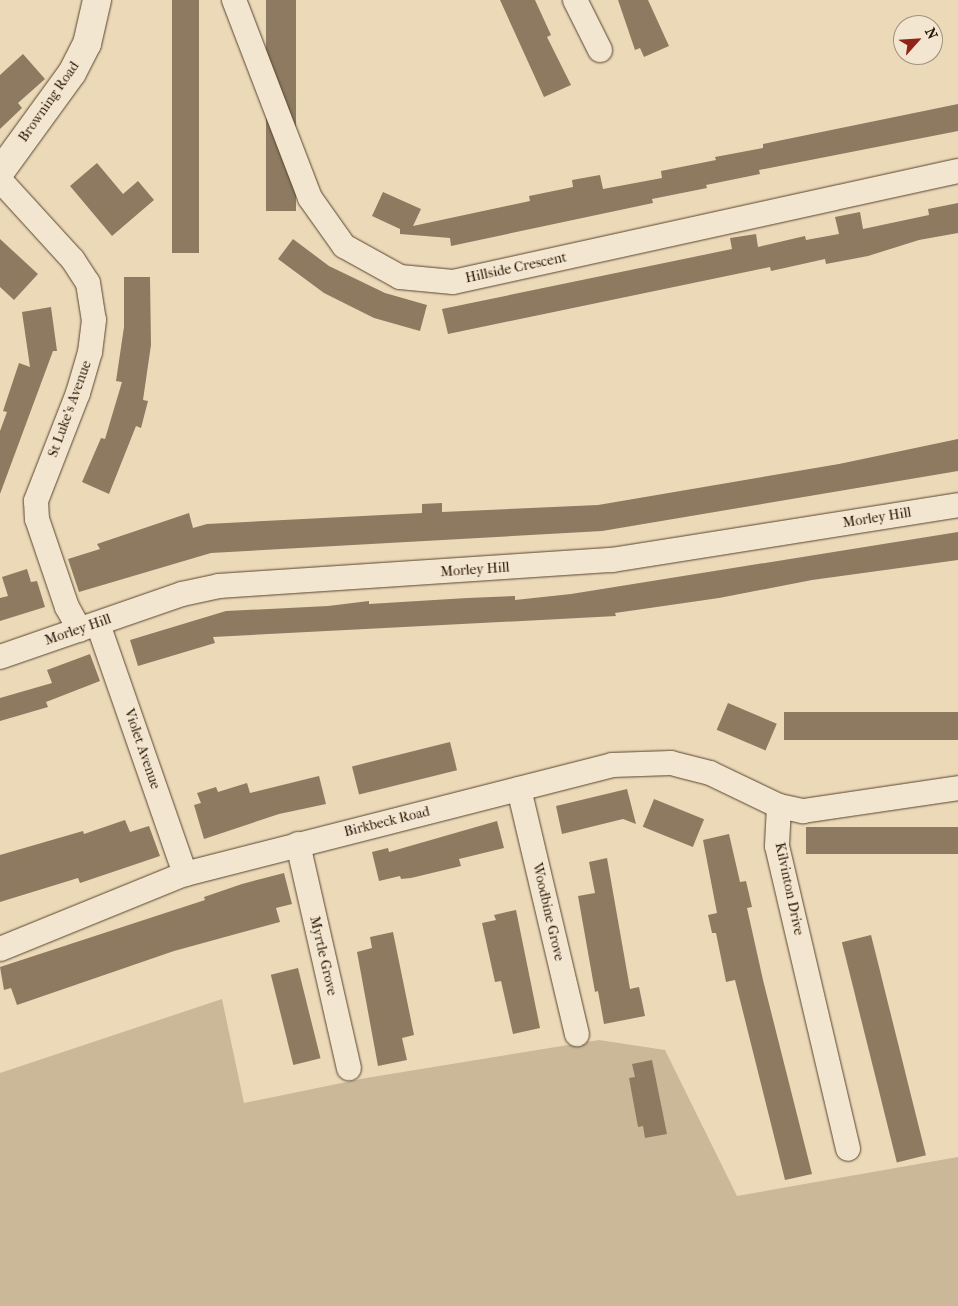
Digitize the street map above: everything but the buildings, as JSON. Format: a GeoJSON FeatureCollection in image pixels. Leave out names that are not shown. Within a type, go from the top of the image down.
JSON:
{"type":"FeatureCollection","features":[{"type":"Feature","properties":{"kind":"street","name":"Browning Road"},"geometry":{"type":"LineString","coordinates":[[0,173],[72,74],[88,44],[97,0]]}},
{"type":"Feature","properties":{"kind":"street","name":"Hillside Crescent"},"geometry":{"type":"LineString","coordinates":[[234,0],[310,198],[344,246],[400,277],[453,282],[958,171]]}},
{"type":"Feature","properties":{"kind":"street"},"geometry":{"type":"LineString","coordinates":[[576,0],[600,50]]}},
{"type":"Feature","properties":{"kind":"street","name":"St Luke's Avenue"},"geometry":{"type":"LineString","coordinates":[[0,173],[73,260],[88,283],[94,320],[90,352],[78,393],[36,501],[37,518],[67,606],[89,627]]}},
{"type":"Feature","properties":{"kind":"street","name":"Morley Hill"},"geometry":{"type":"LineString","coordinates":[[0,657],[182,594],[219,586],[612,560],[958,505]]}},
{"type":"Feature","properties":{"kind":"street","name":"Violet Avenue"},"geometry":{"type":"LineString","coordinates":[[89,627],[185,874]]}},
{"type":"Feature","properties":{"kind":"street","name":"Birkbeck Road"},"geometry":{"type":"LineString","coordinates":[[0,949],[185,874],[612,765],[671,763],[710,773],[779,806]]}},
{"type":"Feature","properties":{"kind":"street"},"geometry":{"type":"LineString","coordinates":[[779,806],[802,811],[958,788]]}},
{"type":"Feature","properties":{"kind":"street","name":"Woodbine Grove"},"geometry":{"type":"LineString","coordinates":[[519,789],[577,1034]]}},
{"type":"Feature","properties":{"kind":"street","name":"Kilvinton Drive"},"geometry":{"type":"LineString","coordinates":[[779,806],[777,846],[848,1149]]}},
{"type":"Feature","properties":{"kind":"street","name":"Myrtle Grove"},"geometry":{"type":"LineString","coordinates":[[298,844],[348,1068]]}},
{"type":"Feature","properties":{"kind":"shaded area"},"geometry":{"type":"Polygon","coordinates":[[[222,999],[244,1103],[366,1078],[599,1040],[665,1050],[737,1196],[958,1157],[958,1306],[0,1306],[0,1073],[222,999]]]}}]}
